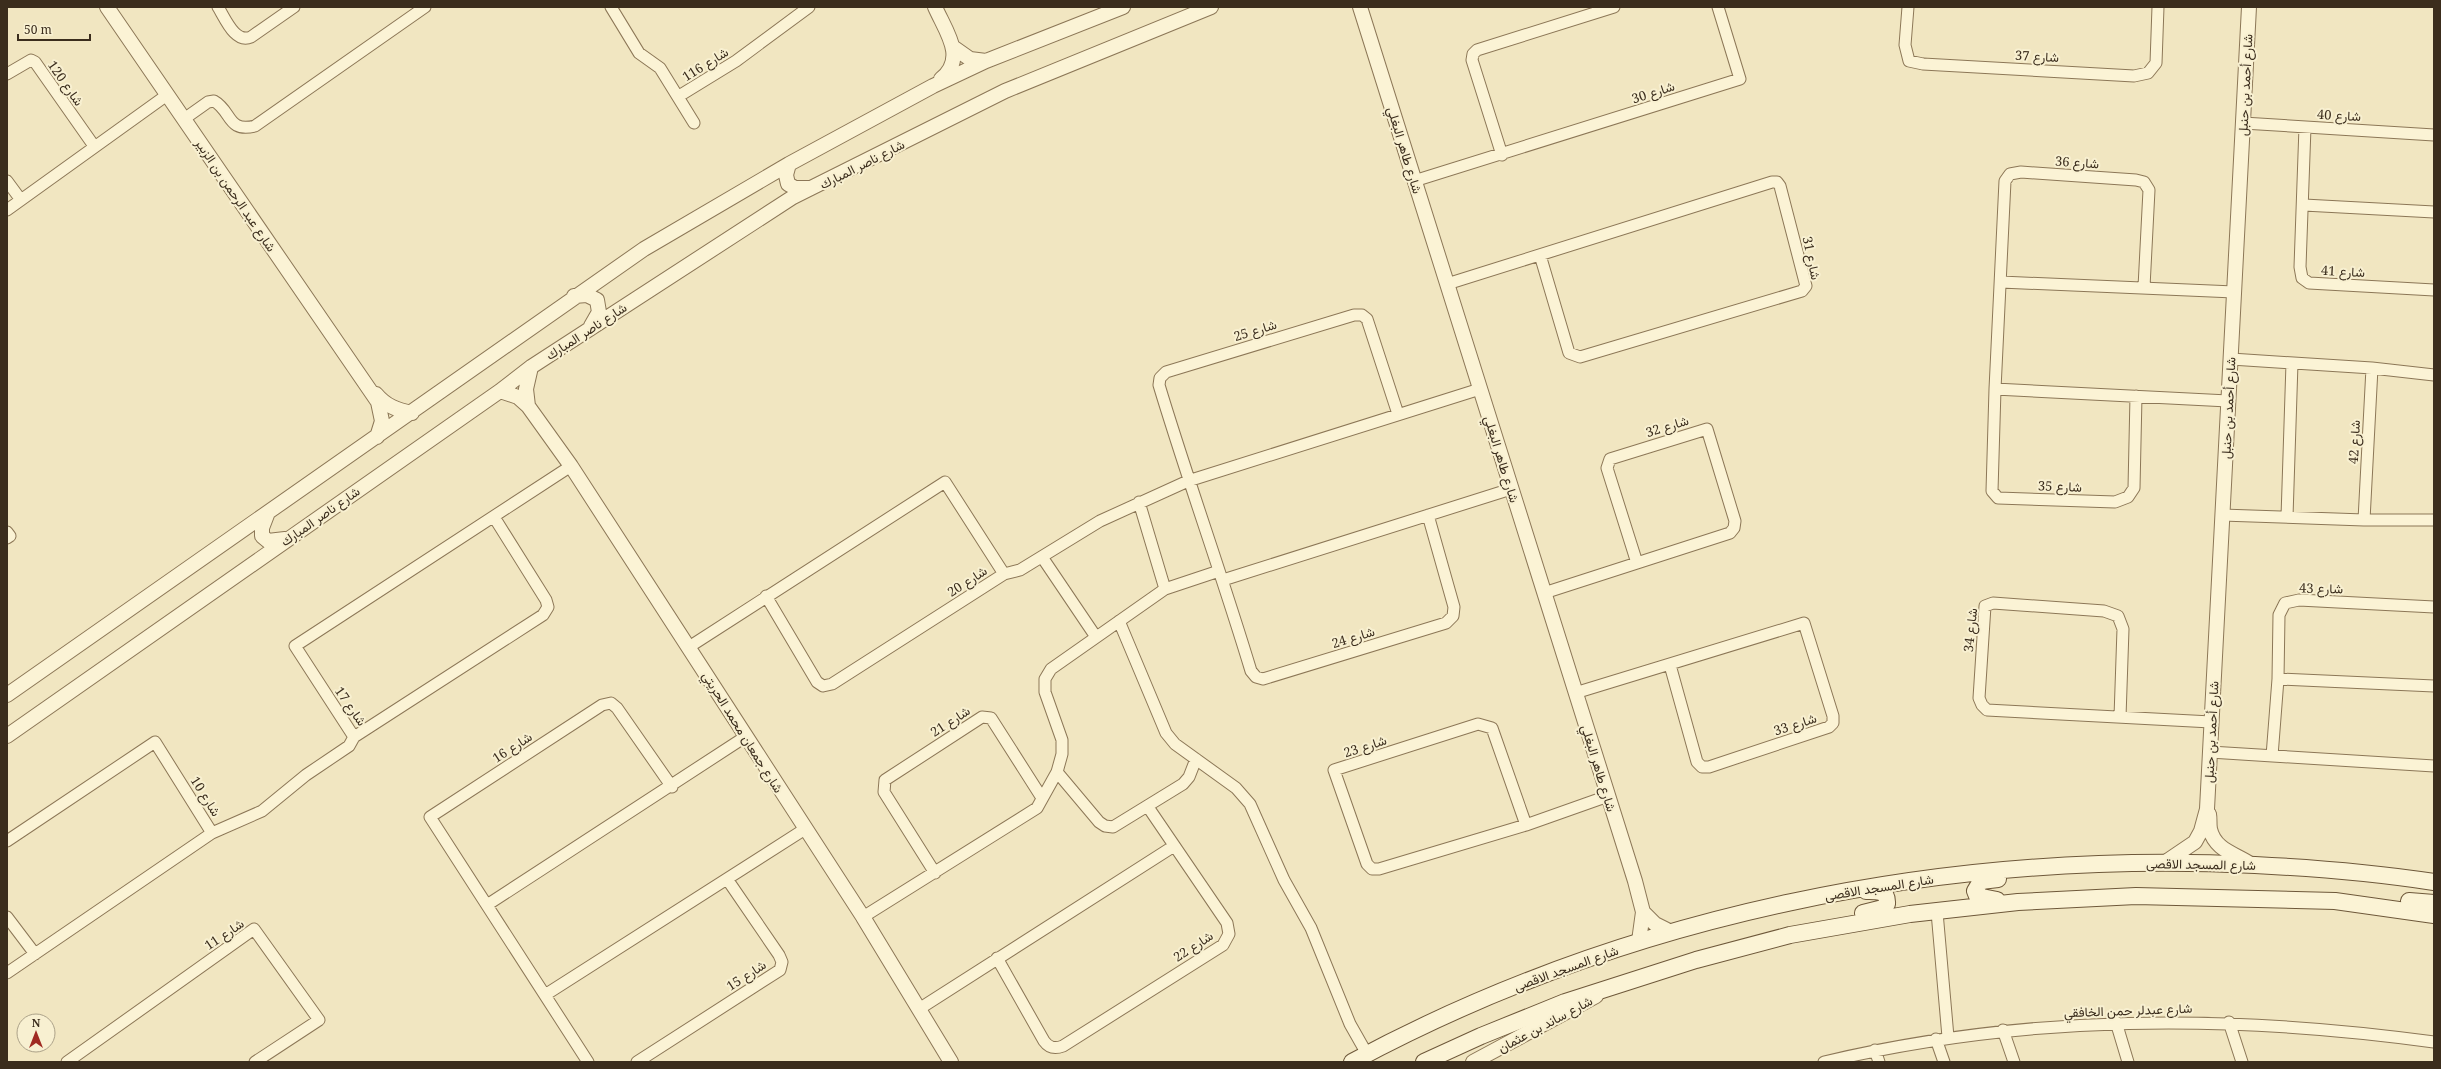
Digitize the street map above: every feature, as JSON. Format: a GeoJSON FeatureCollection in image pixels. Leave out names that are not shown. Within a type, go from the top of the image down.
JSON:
{"type":"FeatureCollection","features":[{"type":"Feature","properties":{"kind":"main road","name":"شارع المسجد الاقصى"},"geometry":{"type":"LineString","coordinates":[[1359,1059],[1489,996],[1639,941],[1671,932],[1844,892],[1901,882],[2074,864],[2164,863],[2310,868],[2434,882]]}},
{"type":"Feature","properties":{"kind":"main road"},"geometry":{"type":"LineString","coordinates":[[2018,902],[1984,899],[1978,896],[1975,891],[1981,881],[2039,873],[2074,864]]}},
{"type":"Feature","properties":{"kind":"main road"},"geometry":{"type":"LineString","coordinates":[[1424,1062],[1481,1036],[1565,1002],[1617,985],[1883,908],[1887,904],[1887,899],[1878,890],[1844,892]]}},
{"type":"Feature","properties":{"kind":"main road"},"geometry":{"type":"LineString","coordinates":[[1790,935],[1910,914],[2018,902],[2136,896],[2242,898],[2352,903],[2434,915]]}},
{"type":"Feature","properties":{"kind":"main road"},"geometry":{"type":"LineString","coordinates":[[2352,903],[2388,899],[2434,903]]}},
{"type":"Feature","properties":{"kind":"street","name":"شارع عبد الرحمن بن الزبير"},"geometry":{"type":"LineString","coordinates":[[107,7],[378,402],[382,414],[382,421],[377,437]]}},
{"type":"Feature","properties":{"kind":"street"},"geometry":{"type":"LineString","coordinates":[[218,7],[237,36],[243,39],[251,37],[294,7]]}},
{"type":"Feature","properties":{"kind":"street"},"geometry":{"type":"LineString","coordinates":[[184,118],[204,105],[214,101],[219,104],[236,126],[246,128],[255,126],[425,7]]}},
{"type":"Feature","properties":{"kind":"street","name":"شارع 116"},"geometry":{"type":"LineString","coordinates":[[611,7],[637,50],[646,59],[658,65],[694,123]]}},
{"type":"Feature","properties":{"kind":"street","name":"شارع 116"},"geometry":{"type":"LineString","coordinates":[[678,96],[746,54],[809,7]]}},
{"type":"Feature","properties":{"kind":"street"},"geometry":{"type":"LineString","coordinates":[[935,7],[954,47],[970,59],[986,61]]}},
{"type":"Feature","properties":{"kind":"street"},"geometry":{"type":"LineString","coordinates":[[7,695],[412,413],[574,296],[644,249],[789,164],[933,86],[986,61],[1123,7]]}},
{"type":"Feature","properties":{"kind":"street","name":"شارع ناصر المبارك"},"geometry":{"type":"LineString","coordinates":[[7,736],[531,368],[588,329],[793,197],[1005,91],[1211,7]]}},
{"type":"Feature","properties":{"kind":"street","name":"شارع طاهر البغلي"},"geometry":{"type":"LineString","coordinates":[[1360,7],[1608,796],[1643,912],[1639,941]]}},
{"type":"Feature","properties":{"kind":"street"},"geometry":{"type":"LineString","coordinates":[[1502,154],[1472,60],[1473,54],[1478,50],[1614,7]]}},
{"type":"Feature","properties":{"kind":"street","name":"شارع 30"},"geometry":{"type":"LineString","coordinates":[[1414,180],[1502,154],[1740,79],[1718,7]]}},
{"type":"Feature","properties":{"kind":"street","name":"شارع 37"},"geometry":{"type":"LineString","coordinates":[[1908,7],[1905,45],[1909,61],[1923,64],[2134,76],[2148,73],[2156,63],[2158,7]]}},
{"type":"Feature","properties":{"kind":"street","name":"شارع أحمد بن حنبل"},"geometry":{"type":"LineString","coordinates":[[2249,7],[2207,810],[2210,830],[2216,843],[2224,850],[2252,865]]}},
{"type":"Feature","properties":{"kind":"street"},"geometry":{"type":"LineString","coordinates":[[933,86],[949,72],[953,64],[954,47]]}},
{"type":"Feature","properties":{"kind":"street","name":"شارع 120"},"geometry":{"type":"LineString","coordinates":[[7,74],[26,61],[31,60],[35,62],[94,146]]}},
{"type":"Feature","properties":{"kind":"street"},"geometry":{"type":"LineString","coordinates":[[7,210],[167,95]]}},
{"type":"Feature","properties":{"kind":"street","name":"شارع 40"},"geometry":{"type":"LineString","coordinates":[[2243,123],[2434,135]]}},
{"type":"Feature","properties":{"kind":"street","name":"شارع 41"},"geometry":{"type":"LineString","coordinates":[[2305,127],[2304,205],[2300,267],[2302,278],[2309,283],[2434,290]]}},
{"type":"Feature","properties":{"kind":"street"},"geometry":{"type":"LineString","coordinates":[[789,164],[786,175],[788,184],[795,188],[813,188]]}},
{"type":"Feature","properties":{"kind":"street","name":"شارع 36"},"geometry":{"type":"LineString","coordinates":[[1998,319],[2005,181],[2010,174],[2021,172],[2136,180],[2144,182],[2149,190],[2144,287]]}},
{"type":"Feature","properties":{"kind":"street"},"geometry":{"type":"LineString","coordinates":[[7,181],[21,200]]}},
{"type":"Feature","properties":{"kind":"street","name":"شارع 31"},"geometry":{"type":"LineString","coordinates":[[1447,284],[1772,182],[1777,182],[1780,186],[1806,286],[1802,291],[1580,357],[1574,357],[1570,353],[1540,255]]}},
{"type":"Feature","properties":{"kind":"street"},"geometry":{"type":"LineString","coordinates":[[2304,205],[2434,212]]}},
{"type":"Feature","properties":{"kind":"street"},"geometry":{"type":"LineString","coordinates":[[2001,282],[2234,292]]}},
{"type":"Feature","properties":{"kind":"street"},"geometry":{"type":"LineString","coordinates":[[574,296],[592,296],[599,303],[598,317],[588,329]]}},
{"type":"Feature","properties":{"kind":"street","name":"شارع 25"},"geometry":{"type":"LineString","coordinates":[[1204,530],[1159,385],[1160,378],[1166,372],[1354,315],[1362,315],[1367,319],[1398,414]]}},
{"type":"Feature","properties":{"kind":"street","name":"شارع 35"},"geometry":{"type":"LineString","coordinates":[[1998,319],[1992,491],[1998,498],[2115,502],[2128,497],[2134,488],[2136,396]]}},
{"type":"Feature","properties":{"kind":"street"},"geometry":{"type":"LineString","coordinates":[[2231,359],[2372,368],[2434,375]]}},
{"type":"Feature","properties":{"kind":"street"},"geometry":{"type":"LineString","coordinates":[[2287,517],[2292,363]]}},
{"type":"Feature","properties":{"kind":"street"},"geometry":{"type":"LineString","coordinates":[[528,406],[526,389],[531,368]]}},
{"type":"Feature","properties":{"kind":"street","name":"شارع 42"},"geometry":{"type":"LineString","coordinates":[[2364,520],[2372,368]]}},
{"type":"Feature","properties":{"kind":"street","name":"شارع عبد الرحمن بن الزبير"},"geometry":{"type":"LineString","coordinates":[[364,382],[383,402],[397,410],[412,413]]}},
{"type":"Feature","properties":{"kind":"street"},"geometry":{"type":"LineString","coordinates":[[1004,574],[1020,570],[1100,521],[1188,481],[1480,389]]}},
{"type":"Feature","properties":{"kind":"street"},"geometry":{"type":"LineString","coordinates":[[1995,389],[2228,401]]}},
{"type":"Feature","properties":{"kind":"street","name":"شارع جمعان محمد الحريتي"},"geometry":{"type":"LineString","coordinates":[[500,391],[518,397],[528,406],[570,466],[689,647],[745,738],[863,917],[951,1062]]}},
{"type":"Feature","properties":{"kind":"street","name":"شارع 32"},"geometry":{"type":"LineString","coordinates":[[1544,593],[1637,563],[1730,533],[1734,528],[1735,521],[1707,429],[1610,459],[1607,463],[1607,468],[1637,563]]}},
{"type":"Feature","properties":{"kind":"street","name":"شارع 17"},"geometry":{"type":"LineString","coordinates":[[494,517],[546,600],[548,607],[543,615],[354,737],[295,646],[570,466]]}},
{"type":"Feature","properties":{"kind":"street","name":"شارع 20"},"geometry":{"type":"LineString","coordinates":[[689,647],[766,596],[945,482],[1004,574],[832,684],[823,686],[817,682],[766,596]]}},
{"type":"Feature","properties":{"kind":"street"},"geometry":{"type":"LineString","coordinates":[[863,917],[1030,814],[1037,808],[1057,772],[1062,754],[1062,740],[1045,692],[1045,679],[1051,669],[1165,589],[1221,576],[1511,489]]}},
{"type":"Feature","properties":{"kind":"street"},"geometry":{"type":"LineString","coordinates":[[1139,502],[1165,589]]}},
{"type":"Feature","properties":{"kind":"street"},"geometry":{"type":"LineString","coordinates":[[267,514],[262,528],[262,536],[268,541],[286,539]]}},
{"type":"Feature","properties":{"kind":"street","name":"شارع 24"},"geometry":{"type":"LineString","coordinates":[[1204,530],[1221,576],[1251,671],[1256,677],[1263,679],[1446,623],[1453,616],[1454,607],[1428,515]]}},
{"type":"Feature","properties":{"kind":"street"},"geometry":{"type":"LineString","coordinates":[[2222,515],[2364,520],[2434,520]]}},
{"type":"Feature","properties":{"kind":"street"},"geometry":{"type":"LineString","coordinates":[[7,532],[10,536],[7,538]]}},
{"type":"Feature","properties":{"kind":"street"},"geometry":{"type":"LineString","coordinates":[[1042,556],[1096,637]]}},
{"type":"Feature","properties":{"kind":"street","name":"شارع 43"},"geometry":{"type":"LineString","coordinates":[[2272,756],[2278,679],[2279,615],[2285,602],[2299,600],[2434,607]]}},
{"type":"Feature","properties":{"kind":"street","name":"شارع 34"},"geometry":{"type":"LineString","coordinates":[[2120,717],[2123,630],[2118,616],[2104,611],[1993,603],[1985,606],[1979,698],[1983,708],[1989,711],[2211,722]]}},
{"type":"Feature","properties":{"kind":"street"},"geometry":{"type":"LineString","coordinates":[[1119,621],[1166,733],[1175,744],[1236,788],[1256,815],[1284,880],[1311,928],[1350,1024],[1359,1059]]}},
{"type":"Feature","properties":{"kind":"street","name":"شارع 33"},"geometry":{"type":"LineString","coordinates":[[1575,693],[1804,623],[1833,716],[1833,723],[1829,727],[1709,767],[1702,767],[1697,762],[1670,664]]}},
{"type":"Feature","properties":{"kind":"street"},"geometry":{"type":"LineString","coordinates":[[2278,679],[2434,686]]}},
{"type":"Feature","properties":{"kind":"street","name":"شارع 16"},"geometry":{"type":"LineString","coordinates":[[545,995],[430,817],[602,704],[611,703],[617,708],[672,787]]}},
{"type":"Feature","properties":{"kind":"street","name":"شارع 21"},"geometry":{"type":"LineString","coordinates":[[935,873],[884,792],[885,780],[982,717],[987,716],[991,718],[1042,798]]}},
{"type":"Feature","properties":{"kind":"street","name":"شارع 23"},"geometry":{"type":"LineString","coordinates":[[1526,825],[1492,728],[1486,725],[1478,724],[1334,770],[1367,864],[1372,869],[1378,869],[1526,825],[1608,796]]}},
{"type":"Feature","properties":{"kind":"street"},"geometry":{"type":"LineString","coordinates":[[212,833],[262,811],[306,775],[349,746],[354,737]]}},
{"type":"Feature","properties":{"kind":"street"},"geometry":{"type":"LineString","coordinates":[[487,905],[672,787],[745,738]]}},
{"type":"Feature","properties":{"kind":"street","name":"شارع 10"},"geometry":{"type":"LineString","coordinates":[[7,841],[155,742],[212,833],[7,973]]}},
{"type":"Feature","properties":{"kind":"street"},"geometry":{"type":"LineString","coordinates":[[2210,752],[2434,766]]}},
{"type":"Feature","properties":{"kind":"street"},"geometry":{"type":"LineString","coordinates":[[1057,772],[1099,822],[1105,826],[1117,826],[1186,781],[1196,759]]}},
{"type":"Feature","properties":{"kind":"street"},"geometry":{"type":"LineString","coordinates":[[919,1009],[1174,846],[1148,807]]}},
{"type":"Feature","properties":{"kind":"street","name":"شارع أحمد بن حنبل"},"geometry":{"type":"LineString","coordinates":[[2164,863],[2195,842],[2207,810]]}},
{"type":"Feature","properties":{"kind":"street"},"geometry":{"type":"LineString","coordinates":[[588,1062],[545,995],[805,829]]}},
{"type":"Feature","properties":{"kind":"street","name":"شارع 22"},"geometry":{"type":"LineString","coordinates":[[997,958],[1047,1044],[1056,1048],[1063,1046],[1223,945],[1228,938],[1227,923],[1174,846]]}},
{"type":"Feature","properties":{"kind":"street","name":"شارع 15"},"geometry":{"type":"LineString","coordinates":[[637,1062],[780,970],[782,962],[779,955],[727,879]]}},
{"type":"Feature","properties":{"kind":"street"},"geometry":{"type":"LineString","coordinates":[[1643,912],[1655,924],[1671,932]]}},
{"type":"Feature","properties":{"kind":"street"},"geometry":{"type":"LineString","coordinates":[[1937,912],[1948,1037]]}},
{"type":"Feature","properties":{"kind":"street"},"geometry":{"type":"LineString","coordinates":[[7,917],[35,954]]}},
{"type":"Feature","properties":{"kind":"street","name":"شارع 11"},"geometry":{"type":"LineString","coordinates":[[74,1060],[254,929],[319,1020],[255,1062]]}},
{"type":"Feature","properties":{"kind":"street","name":"شارع ساند بن عثمان"},"geometry":{"type":"LineString","coordinates":[[1473,1062],[1556,1020],[1617,985]]}},
{"type":"Feature","properties":{"kind":"street"},"geometry":{"type":"LineString","coordinates":[[2116,1022],[2128,1062]]}},
{"type":"Feature","properties":{"kind":"street","name":"شارع عبدلر حمن الخافقي"},"geometry":{"type":"LineString","coordinates":[[1824,1062],[1875,1050],[1948,1037],[2003,1030],[2116,1022],[2229,1022],[2352,1031],[2434,1042]]}},
{"type":"Feature","properties":{"kind":"street"},"geometry":{"type":"LineString","coordinates":[[2229,1022],[2242,1062]]}},
{"type":"Feature","properties":{"kind":"street"},"geometry":{"type":"LineString","coordinates":[[2003,1030],[2014,1062]]}},
{"type":"Feature","properties":{"kind":"street"},"geometry":{"type":"LineString","coordinates":[[1936,1039],[1944,1062]]}},
{"type":"Feature","properties":{"kind":"street"},"geometry":{"type":"LineString","coordinates":[[1875,1050],[1879,1062]]}}]}
